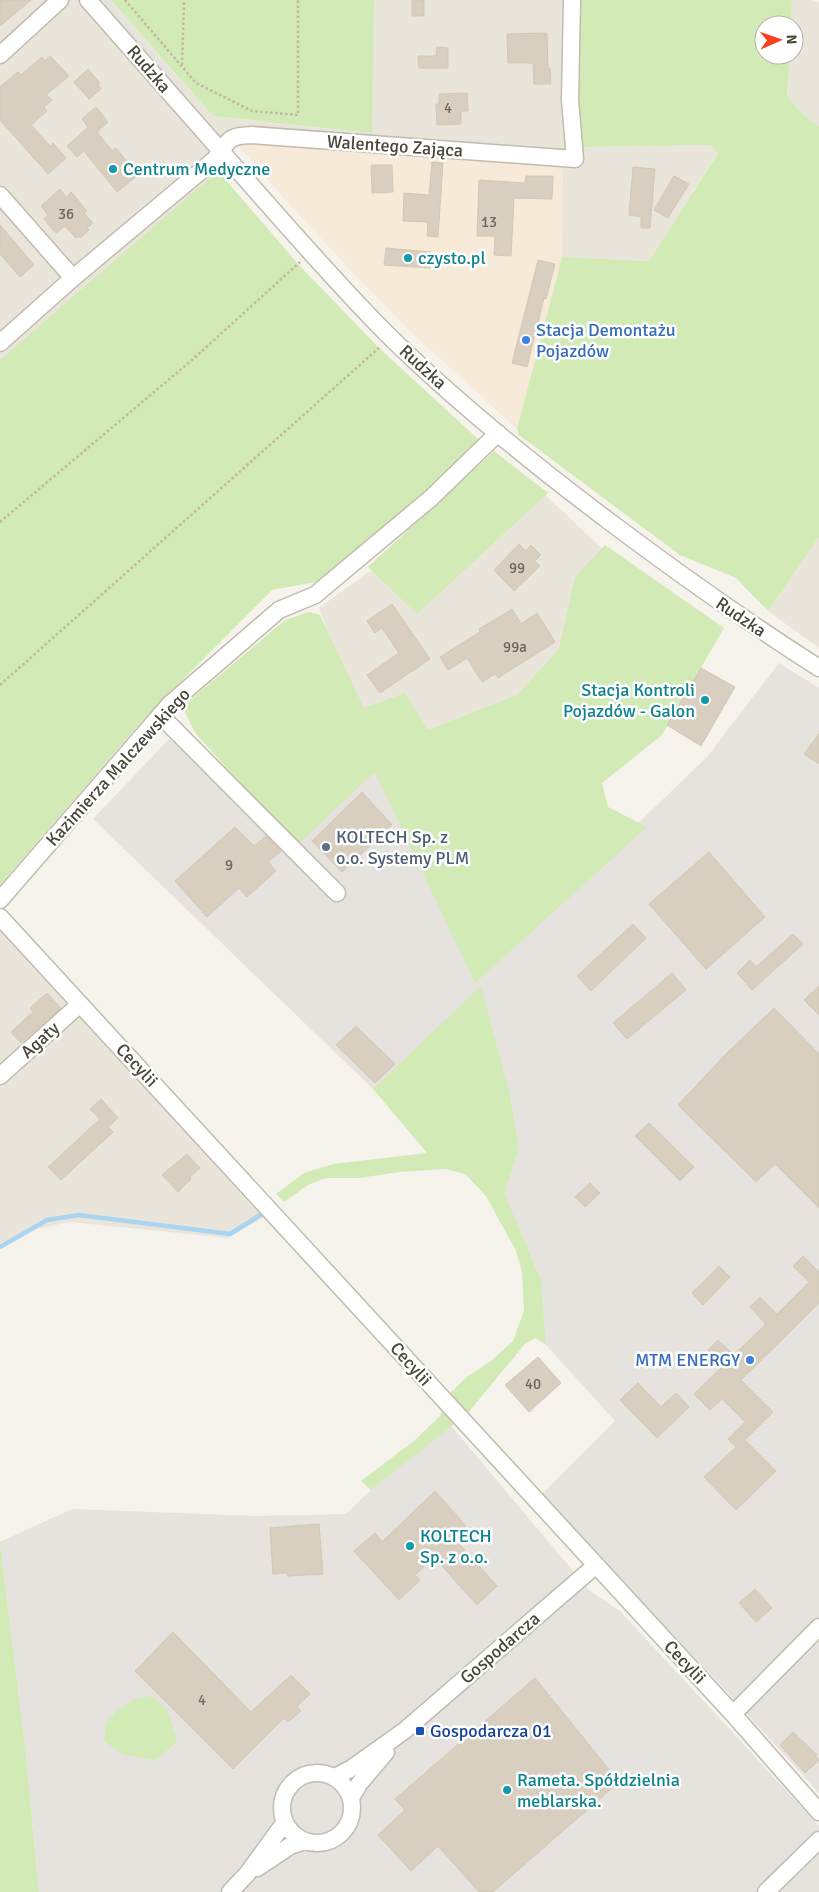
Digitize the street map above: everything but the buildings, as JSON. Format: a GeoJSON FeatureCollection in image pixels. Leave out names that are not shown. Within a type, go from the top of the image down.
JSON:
{"type":"FeatureCollection","features":[{"type":"Feature","properties":{"kind":"street"},"geometry":{"type":"LineString","coordinates":[[0,55],[60,0]]}},
{"type":"Feature","properties":{"kind":"street","name":"Rudzka"},"geometry":{"type":"LineString","coordinates":[[88,0],[312,254],[390,337],[498,433],[562,486],[687,580],[757,629],[819,668]]}},
{"type":"Feature","properties":{"kind":"street","name":"Walentego Zająca"},"geometry":{"type":"LineString","coordinates":[[0,343],[73,278],[171,197],[216,157],[229,140],[237,136],[252,135],[576,159],[570,100],[572,0]]}},
{"type":"Feature","properties":{"kind":"street"},"geometry":{"type":"LineString","coordinates":[[0,195],[73,278]]}},
{"type":"Feature","properties":{"kind":"street","name":"Kazimierza Malczewskiego"},"geometry":{"type":"LineString","coordinates":[[0,900],[170,704],[278,610],[316,595],[431,498],[498,433]]}},
{"type":"Feature","properties":{"kind":"street"},"geometry":{"type":"LineString","coordinates":[[160,715],[337,893]]}},
{"type":"Feature","properties":{"kind":"street","name":"Cecylii"},"geometry":{"type":"LineString","coordinates":[[0,917],[733,1714],[819,1812]]}},
{"type":"Feature","properties":{"kind":"street","name":"Agaty"},"geometry":{"type":"LineString","coordinates":[[0,1076],[80,1004]]}},
{"type":"Feature","properties":{"kind":"street","name":"Gospodarcza"},"geometry":{"type":"LineString","coordinates":[[334,1777],[352,1768],[404,1731],[595,1566]]}},
{"type":"Feature","properties":{"kind":"street"},"geometry":{"type":"LineString","coordinates":[[733,1714],[819,1627]]}},
{"type":"Feature","properties":{"kind":"street","name":"Gospodarcza"},"geometry":{"type":"LineString","coordinates":[[247,1874],[290,1846],[304,1841],[321,1843],[332,1840],[341,1833],[348,1825],[351,1814],[351,1798],[359,1784],[404,1731]]}},
{"type":"Feature","properties":{"kind":"street"},"geometry":{"type":"LineString","coordinates":[[304,1841],[295,1835],[285,1822],[282,1812],[282,1801],[286,1790],[293,1781],[302,1775],[313,1772],[324,1773],[334,1777],[343,1784],[351,1798]]}},
{"type":"Feature","properties":{"kind":"street","name":"Gospodarcza"},"geometry":{"type":"LineString","coordinates":[[230,1892],[247,1874],[285,1822]]}},
{"type":"Feature","properties":{"kind":"street"},"geometry":{"type":"LineString","coordinates":[[766,1892],[819,1840]]}},
{"type":"Feature","properties":{"kind":"path"},"geometry":{"type":"LineString","coordinates":[[125,0],[196,83],[252,112],[298,115],[298,0]]}},
{"type":"Feature","properties":{"kind":"path"},"geometry":{"type":"LineString","coordinates":[[182,66],[184,0]]}},
{"type":"Feature","properties":{"kind":"path"},"geometry":{"type":"LineString","coordinates":[[0,522],[192,360],[312,254]]}},
{"type":"Feature","properties":{"kind":"path"},"geometry":{"type":"LineString","coordinates":[[0,685],[390,337]]}},
{"type":"Feature","properties":{"kind":"shaded area"},"geometry":{"type":"Polygon","coordinates":[[[0,0],[111,0],[213,116],[371,133],[374,0],[576,0],[582,147],[710,145],[718,152],[649,261],[562,257],[563,166],[229,139],[215,182],[0,378],[0,0]]]}},
{"type":"Feature","properties":{"kind":"shaded area"},"geometry":{"type":"Polygon","coordinates":[[[99,0],[106,0],[185,90],[185,97],[99,0]]]}},
{"type":"Feature","properties":{"kind":"shaded area"},"geometry":{"type":"Polygon","coordinates":[[[792,0],[819,2],[819,126],[800,112],[787,95],[789,65],[804,65],[804,15],[791,15],[792,0]]]}},
{"type":"Feature","properties":{"kind":"shaded area"},"geometry":{"type":"Polygon","coordinates":[[[233,139],[563,166],[562,257],[517,429],[413,334],[356,276],[288,203],[233,139]]]}},
{"type":"Feature","properties":{"kind":"shaded area"},"geometry":{"type":"Polygon","coordinates":[[[544,494],[606,552],[567,645],[523,699],[434,739],[363,723],[319,608],[374,568],[544,494]]]}},
{"type":"Feature","properties":{"kind":"shaded area"},"geometry":{"type":"Polygon","coordinates":[[[819,537],[819,648],[768,611],[819,537]]]}},
{"type":"Feature","properties":{"kind":"shaded area"},"geometry":{"type":"Polygon","coordinates":[[[779,663],[819,688],[819,1793],[729,1694],[541,1495],[615,1421],[546,1345],[541,1280],[505,1194],[519,1147],[509,1091],[481,987],[373,1089],[93,819],[169,739],[294,840],[376,761],[477,978],[707,757],[779,663]]]}},
{"type":"Feature","properties":{"kind":"shaded area"},"geometry":{"type":"Polygon","coordinates":[[[0,927],[133,1068],[225,1176],[264,1217],[228,1238],[70,1222],[31,1230],[0,1249],[0,927]]]}},
{"type":"Feature","properties":{"kind":"shaded area"},"geometry":{"type":"Polygon","coordinates":[[[451,1426],[590,1591],[621,1612],[819,1826],[819,1892],[39,1892],[25,1748],[0,1542],[72,1509],[259,1516],[346,1514],[371,1490],[451,1426]]]}},
{"type":"Feature","properties":{"kind":"green space"},"geometry":{"type":"Polygon","coordinates":[[[111,0],[374,0],[372,133],[213,116],[111,0]]]}},
{"type":"Feature","properties":{"kind":"green space"},"geometry":{"type":"Polygon","coordinates":[[[576,0],[792,0],[791,15],[754,15],[754,65],[789,65],[787,95],[800,112],[819,126],[819,537],[768,611],[736,578],[680,555],[519,435],[517,429],[562,257],[649,261],[718,153],[710,145],[582,147],[575,98],[576,0]]]}},
{"type":"Feature","properties":{"kind":"green space"},"geometry":{"type":"Polygon","coordinates":[[[218,171],[298,264],[379,348],[479,440],[407,510],[321,581],[272,590],[142,721],[0,885],[0,360],[218,171]]]}},
{"type":"Feature","properties":{"kind":"green space"},"geometry":{"type":"Polygon","coordinates":[[[494,451],[548,493],[417,614],[368,567],[494,451]]]}},
{"type":"Feature","properties":{"kind":"green space"},"geometry":{"type":"Polygon","coordinates":[[[605,545],[724,628],[662,735],[602,783],[608,807],[647,827],[475,983],[375,772],[297,845],[196,734],[182,707],[285,620],[309,612],[320,615],[364,708],[405,693],[428,730],[517,695],[559,649],[575,577],[605,545]]]}},
{"type":"Feature","properties":{"kind":"green space"},"geometry":{"type":"Polygon","coordinates":[[[481,986],[509,1091],[519,1147],[505,1194],[541,1280],[546,1345],[535,1338],[525,1344],[467,1414],[371,1490],[361,1481],[415,1440],[440,1416],[451,1392],[468,1376],[491,1361],[513,1341],[524,1311],[522,1272],[516,1251],[486,1196],[465,1174],[446,1169],[399,1172],[359,1178],[326,1178],[308,1185],[284,1202],[276,1194],[304,1173],[333,1164],[427,1153],[373,1089],[481,986]]]}},
{"type":"Feature","properties":{"kind":"green space"},"geometry":{"type":"Polygon","coordinates":[[[0,1542],[25,1748],[39,1892],[0,1892],[0,1542]]]}},
{"type":"Feature","properties":{"kind":"green space"},"geometry":{"type":"Polygon","coordinates":[[[151,1696],[167,1708],[177,1742],[155,1760],[123,1755],[104,1741],[106,1723],[117,1711],[135,1699],[151,1696]]]}},
{"type":"Feature","properties":{"kind":"waterway"},"geometry":{"type":"LineString","coordinates":[[0,1247],[47,1220],[79,1215],[230,1234],[262,1214]]}},
{"type":"Feature","properties":{"kind":"place","name":"Centrum Medyczne"},"geometry":{"type":"Point","coordinates":[113,169]}},
{"type":"Feature","properties":{"kind":"place","name":"czysto.pl"},"geometry":{"type":"Point","coordinates":[408,258]}},
{"type":"Feature","properties":{"kind":"place","name":"Stacja Demontażu Pojazdów"},"geometry":{"type":"Point","coordinates":[526,340]}},
{"type":"Feature","properties":{"kind":"place","name":"Stacja Kontroli Pojazdów - Galon"},"geometry":{"type":"Point","coordinates":[705,700]}},
{"type":"Feature","properties":{"kind":"place","name":"KOLTECH Sp. z o.o. Systemy PLM"},"geometry":{"type":"Point","coordinates":[326,847]}},
{"type":"Feature","properties":{"kind":"place","name":"MTM ENERGY"},"geometry":{"type":"Point","coordinates":[750,1360]}},
{"type":"Feature","properties":{"kind":"place","name":"KOLTECH Sp. z o.o."},"geometry":{"type":"Point","coordinates":[410,1546]}},
{"type":"Feature","properties":{"kind":"place","name":"Gospodarcza 01"},"geometry":{"type":"Point","coordinates":[420,1731]}},
{"type":"Feature","properties":{"kind":"place","name":"Rameta. Spółdzielnia meblarska."},"geometry":{"type":"Point","coordinates":[507,1790]}}]}
